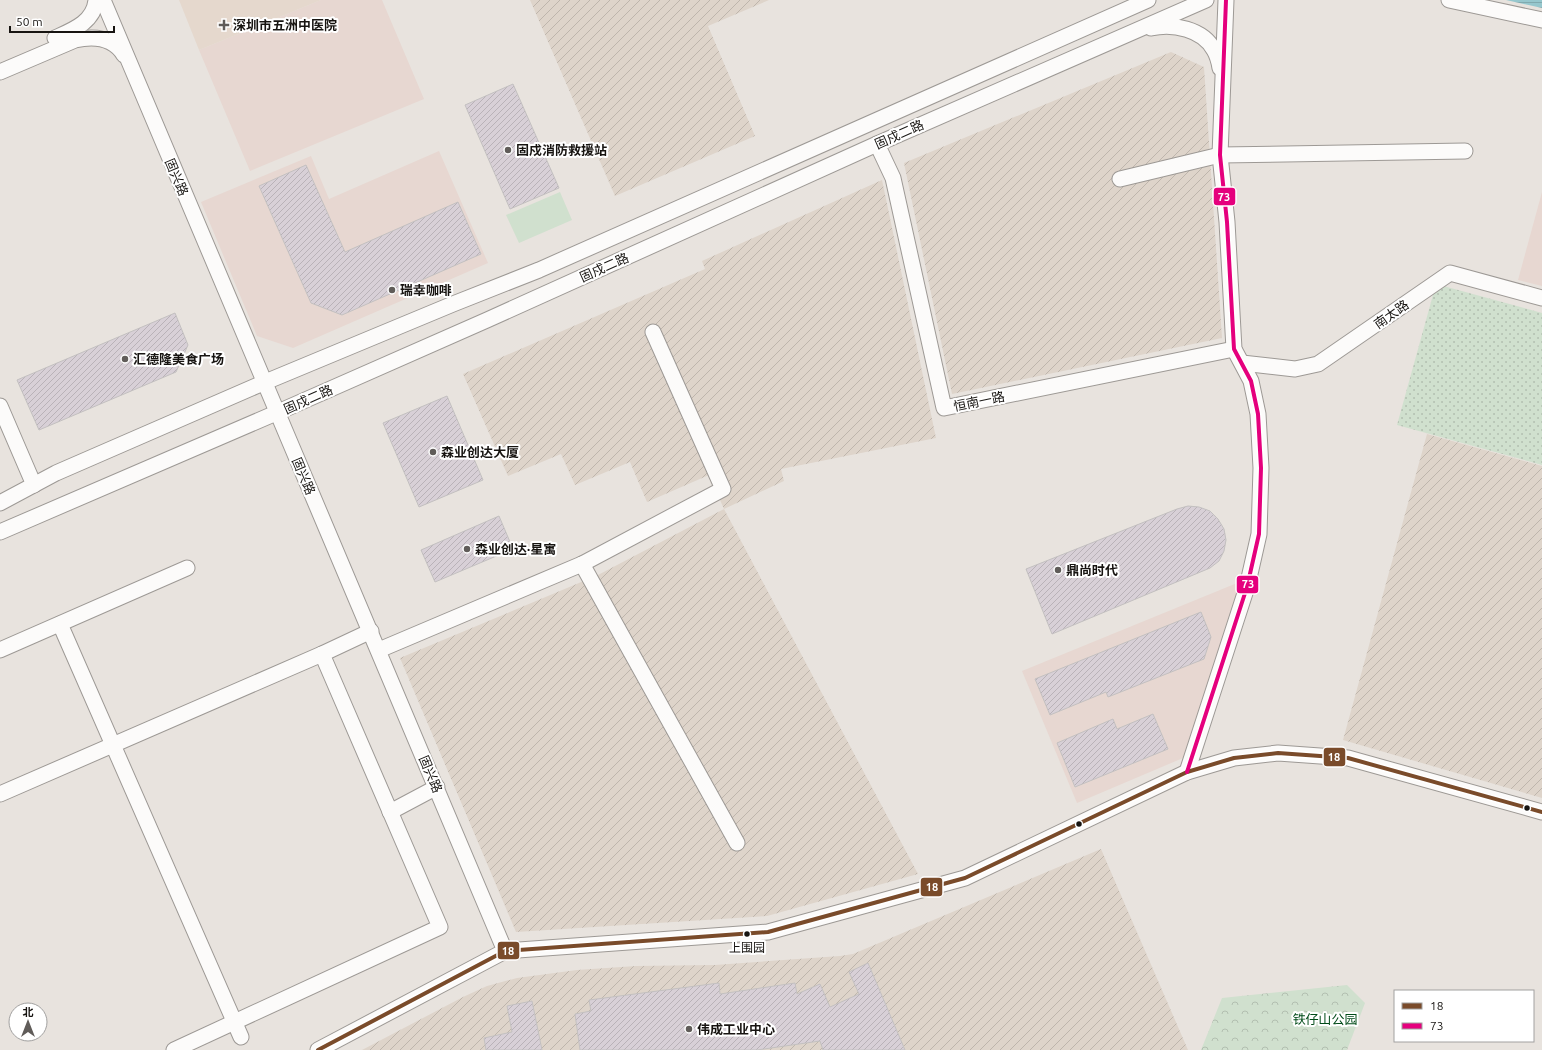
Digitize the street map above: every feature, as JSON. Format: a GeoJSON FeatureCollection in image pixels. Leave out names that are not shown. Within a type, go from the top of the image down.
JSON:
{"type":"FeatureCollection","features":[{"type":"Feature","properties":{"kind":"street"},"geometry":{"type":"LineString","coordinates":[[0,61],[72,31],[82,25],[90,16],[96,0]]}},
{"type":"Feature","properties":{"kind":"street","name":"固兴路"},"geometry":{"type":"LineString","coordinates":[[103,0],[263,383],[371,631],[505,951]]}},
{"type":"Feature","properties":{"kind":"street","name":"固戍二路"},"geometry":{"type":"LineString","coordinates":[[0,503],[56,472],[263,383],[539,270],[1148,0]]}},
{"type":"Feature","properties":{"kind":"street","name":"固戍二路"},"geometry":{"type":"LineString","coordinates":[[0,532],[487,320],[877,144],[1206,0]]}},
{"type":"Feature","properties":{"kind":"street"},"geometry":{"type":"LineString","coordinates":[[1187,772],[1247,587],[1259,534],[1261,468],[1258,414],[1251,382],[1234,349],[1227,222],[1220,155],[1226,0]]}},
{"type":"Feature","properties":{"kind":"street"},"geometry":{"type":"LineString","coordinates":[[1449,0],[1542,20]]}},
{"type":"Feature","properties":{"kind":"street"},"geometry":{"type":"LineString","coordinates":[[1133,32],[1154,27],[1171,26],[1185,28],[1198,34],[1208,41],[1214,50],[1223,79]]}},
{"type":"Feature","properties":{"kind":"street"},"geometry":{"type":"LineString","coordinates":[[0,72],[75,40],[88,37],[101,38],[113,43],[129,62]]}},
{"type":"Feature","properties":{"kind":"street","name":"恒南一路"},"geometry":{"type":"LineString","coordinates":[[877,144],[893,178],[944,408],[1234,349]]}},
{"type":"Feature","properties":{"kind":"street"},"geometry":{"type":"LineString","coordinates":[[1120,179],[1220,155],[1465,151]]}},
{"type":"Feature","properties":{"kind":"street","name":"南太路"},"geometry":{"type":"LineString","coordinates":[[1242,363],[1294,369],[1318,364],[1450,273],[1542,298]]}},
{"type":"Feature","properties":{"kind":"street"},"geometry":{"type":"LineString","coordinates":[[379,650],[582,564],[723,489],[653,332]]}},
{"type":"Feature","properties":{"kind":"street"},"geometry":{"type":"LineString","coordinates":[[0,406],[34,485]]}},
{"type":"Feature","properties":{"kind":"street"},"geometry":{"type":"LineString","coordinates":[[582,564],[737,843]]}},
{"type":"Feature","properties":{"kind":"street"},"geometry":{"type":"LineString","coordinates":[[0,650],[187,568]]}},
{"type":"Feature","properties":{"kind":"street"},"geometry":{"type":"LineString","coordinates":[[60,624],[241,1037]]}},
{"type":"Feature","properties":{"kind":"street"},"geometry":{"type":"LineString","coordinates":[[0,794],[322,654],[371,631]]}},
{"type":"Feature","properties":{"kind":"street"},"geometry":{"type":"LineString","coordinates":[[174,1050],[440,927],[322,654]]}},
{"type":"Feature","properties":{"kind":"street"},"geometry":{"type":"LineString","coordinates":[[318,1050],[505,951],[768,932],[965,878],[1187,772],[1234,758],[1278,753],[1348,758],[1542,812]]}},
{"type":"Feature","properties":{"kind":"street"},"geometry":{"type":"LineString","coordinates":[[390,812],[437,787]]}},
{"type":"Feature","properties":{"kind":"shaded area","name":"深圳市五洲中医院"},"geometry":{"type":"Polygon","coordinates":[[[179,0],[321,0],[199,50],[179,0]]]}},
{"type":"Feature","properties":{"kind":"shaded area"},"geometry":{"type":"Polygon","coordinates":[[[321,0],[382,0],[424,99],[250,171],[199,50],[321,0]]]}},
{"type":"Feature","properties":{"kind":"shaded area"},"geometry":{"type":"Polygon","coordinates":[[[530,0],[769,0],[708,26],[755,136],[615,196],[530,0]]]}},
{"type":"Feature","properties":{"kind":"shaded area"},"geometry":{"type":"Polygon","coordinates":[[[1171,52],[1204,67],[1222,338],[952,394],[904,163],[1171,52]]]}},
{"type":"Feature","properties":{"kind":"shaded area"},"geometry":{"type":"Polygon","coordinates":[[[439,151],[488,263],[293,348],[257,336],[201,202],[311,156],[329,199],[439,151]]]}},
{"type":"Feature","properties":{"kind":"shaded area"},"geometry":{"type":"Polygon","coordinates":[[[882,180],[936,438],[781,469],[784,481],[724,509],[709,475],[647,502],[630,462],[575,485],[561,454],[508,476],[463,374],[705,269],[702,261],[882,180]]]}},
{"type":"Feature","properties":{"kind":"shaded area"},"geometry":{"type":"Polygon","coordinates":[[[1542,192],[1542,286],[1518,280],[1542,192]]]}},
{"type":"Feature","properties":{"kind":"shaded area"},"geometry":{"type":"Polygon","coordinates":[[[1427,434],[1542,466],[1542,798],[1343,740],[1427,434]]]}},
{"type":"Feature","properties":{"kind":"shaded area"},"geometry":{"type":"Polygon","coordinates":[[[724,509],[918,874],[767,916],[516,932],[400,658],[598,575],[724,509]]]}},
{"type":"Feature","properties":{"kind":"shaded area"},"geometry":{"type":"Polygon","coordinates":[[[1242,581],[1183,758],[1077,803],[1022,671],[1242,581]]]}},
{"type":"Feature","properties":{"kind":"shaded area"},"geometry":{"type":"Polygon","coordinates":[[[1101,849],[1188,1050],[362,1050],[463,997],[487,986],[517,978],[577,970],[636,966],[715,965],[853,954],[1101,849]]]}},
{"type":"Feature","properties":{"kind":"green space"},"geometry":{"type":"Polygon","coordinates":[[[560,192],[572,220],[519,243],[506,215],[560,192]]]}},
{"type":"Feature","properties":{"kind":"green space"},"geometry":{"type":"Polygon","coordinates":[[[1436,284],[1542,313],[1542,465],[1397,425],[1436,284]]]}},
{"type":"Feature","properties":{"kind":"green space","name":"铁仔山公园"},"geometry":{"type":"Polygon","coordinates":[[[1347,985],[1365,1003],[1347,1050],[1201,1050],[1222,998],[1347,985]]]}},
{"type":"Feature","properties":{"kind":"water"},"geometry":{"type":"Polygon","coordinates":[[[1506,0],[1542,0],[1542,8],[1506,0]]]}},
{"type":"Feature","properties":{"kind":"building"},"geometry":{"type":"Polygon","coordinates":[[[513,84],[559,188],[510,209],[465,105],[513,84]]]}},
{"type":"Feature","properties":{"kind":"building"},"geometry":{"type":"Polygon","coordinates":[[[306,165],[345,252],[458,202],[481,254],[342,315],[311,303],[259,186],[306,165]]]}},
{"type":"Feature","properties":{"kind":"building","name":"汇德隆美食广场"},"geometry":{"type":"Polygon","coordinates":[[[175,313],[188,345],[176,372],[39,430],[17,380],[175,313]]]}},
{"type":"Feature","properties":{"kind":"building","name":"森业创达大厦"},"geometry":{"type":"Polygon","coordinates":[[[447,396],[483,480],[419,507],[383,423],[447,396]]]}},
{"type":"Feature","properties":{"kind":"building","name":"鼎尚时代"},"geometry":{"type":"Polygon","coordinates":[[[1188,506],[1199,507],[1210,511],[1218,519],[1224,529],[1226,540],[1224,551],[1219,561],[1210,568],[1052,634],[1026,569],[1188,506]]]}},
{"type":"Feature","properties":{"kind":"building","name":"森业创达·星寓"},"geometry":{"type":"Polygon","coordinates":[[[499,516],[513,549],[435,582],[421,550],[499,516]]]}},
{"type":"Feature","properties":{"kind":"building"},"geometry":{"type":"Polygon","coordinates":[[[1201,612],[1211,637],[1204,659],[1108,697],[1106,692],[1050,715],[1035,679],[1201,612]]]}},
{"type":"Feature","properties":{"kind":"building"},"geometry":{"type":"Polygon","coordinates":[[[1153,714],[1168,749],[1075,787],[1057,743],[1113,719],[1117,729],[1153,714]]]}},
{"type":"Feature","properties":{"kind":"building","name":"伟成工业中心"},"geometry":{"type":"Polygon","coordinates":[[[868,963],[905,1050],[823,1050],[820,1041],[757,1050],[580,1050],[575,1014],[591,1011],[589,1000],[719,983],[720,994],[795,983],[797,994],[820,984],[830,1007],[859,994],[849,972],[868,963]]]}},
{"type":"Feature","properties":{"kind":"building"},"geometry":{"type":"Polygon","coordinates":[[[532,1001],[542,1050],[486,1050],[484,1038],[512,1032],[507,1006],[532,1001]]]}},
{"type":"Feature","properties":{"kind":"transit line","name":"73"},"geometry":{"type":"LineString","coordinates":[[1187,772],[1247,587],[1259,534],[1261,468],[1258,414],[1251,381],[1234,349],[1227,222],[1220,155],[1226,0]]}},
{"type":"Feature","properties":{"kind":"transit line","name":"18"},"geometry":{"type":"LineString","coordinates":[[318,1050],[505,951],[768,932],[965,878],[1187,772],[1234,758],[1278,753],[1348,758],[1542,812]]}},
{"type":"Feature","properties":{"kind":"place","name":"深圳市五洲中医院"},"geometry":{"type":"Point","coordinates":[224,25]}},
{"type":"Feature","properties":{"kind":"place","name":"固戍消防救援站"},"geometry":{"type":"Point","coordinates":[508,150]}},
{"type":"Feature","properties":{"kind":"place","name":"瑞幸咖啡"},"geometry":{"type":"Point","coordinates":[392,290]}},
{"type":"Feature","properties":{"kind":"place","name":"汇德隆美食广场"},"geometry":{"type":"Point","coordinates":[125,359]}},
{"type":"Feature","properties":{"kind":"place","name":"森业创达大厦"},"geometry":{"type":"Point","coordinates":[433,452]}},
{"type":"Feature","properties":{"kind":"place","name":"森业创达·星寓"},"geometry":{"type":"Point","coordinates":[467,549]}},
{"type":"Feature","properties":{"kind":"place","name":"鼎尚时代"},"geometry":{"type":"Point","coordinates":[1058,570]}},
{"type":"Feature","properties":{"kind":"place","name":"上围园"},"geometry":{"type":"Point","coordinates":[747,934]}},
{"type":"Feature","properties":{"kind":"place","name":"伟成工业中心"},"geometry":{"type":"Point","coordinates":[689,1029]}}]}
